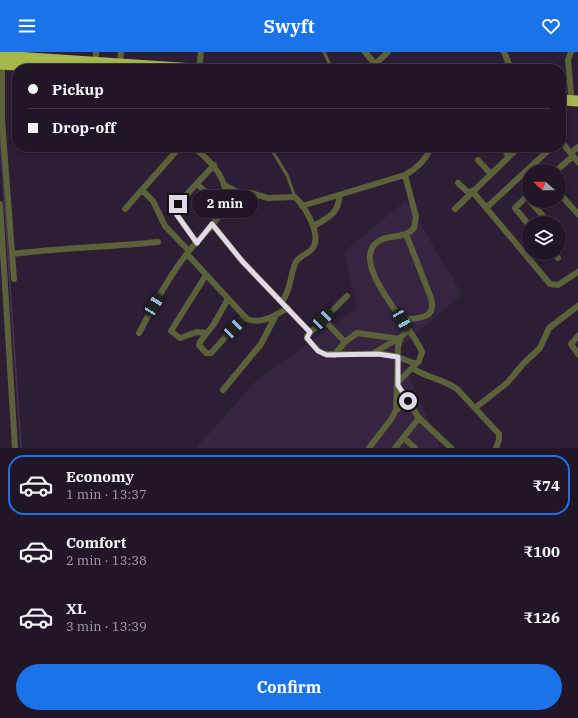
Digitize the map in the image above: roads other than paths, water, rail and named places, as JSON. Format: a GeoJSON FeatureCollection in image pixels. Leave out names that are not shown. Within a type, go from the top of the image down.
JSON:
{"type":"FeatureCollection","features":[{"type":"Feature","properties":{"kind":"highway"},"geometry":{"type":"LineString","coordinates":[[1,61],[96,57],[120,64]]}},
{"type":"Feature","properties":{"kind":"highway"},"geometry":{"type":"LineString","coordinates":[[1,61],[20,64]]}},
{"type":"Feature","properties":{"kind":"street"},"geometry":{"type":"LineString","coordinates":[[120,64],[121,52]]}},
{"type":"Feature","properties":{"kind":"street"},"geometry":{"type":"LineString","coordinates":[[200,64],[201,52]]}},
{"type":"Feature","properties":{"kind":"street"},"geometry":{"type":"LineString","coordinates":[[365,52],[371,64]]}},
{"type":"Feature","properties":{"kind":"street"},"geometry":{"type":"LineString","coordinates":[[376,64],[388,52]]}},
{"type":"Feature","properties":{"kind":"street"},"geometry":{"type":"LineString","coordinates":[[504,52],[509,64]]}},
{"type":"Feature","properties":{"kind":"street"},"geometry":{"type":"LineString","coordinates":[[569,97],[568,60],[570,53]]}},
{"type":"Feature","properties":{"kind":"street"},"geometry":{"type":"LineString","coordinates":[[1,61],[2,120],[14,279]]}},
{"type":"Feature","properties":{"kind":"street"},"geometry":{"type":"LineString","coordinates":[[566,147],[578,162]]}},
{"type":"Feature","properties":{"kind":"street"},"geometry":{"type":"LineString","coordinates":[[563,164],[578,147]]}},
{"type":"Feature","properties":{"kind":"street"},"geometry":{"type":"LineString","coordinates":[[125,209],[176,152]]}},
{"type":"Feature","properties":{"kind":"street"},"geometry":{"type":"LineString","coordinates":[[139,333],[154,305],[188,253],[223,208],[225,194],[224,185],[214,165],[199,152]]}},
{"type":"Feature","properties":{"kind":"street"},"geometry":{"type":"LineString","coordinates":[[302,206],[404,175],[418,166],[425,159],[428,152]]}},
{"type":"Feature","properties":{"kind":"street"},"geometry":{"type":"LineString","coordinates":[[505,152],[508,156]]}},
{"type":"Feature","properties":{"kind":"street"},"geometry":{"type":"LineString","coordinates":[[455,209],[513,152]]}},
{"type":"Feature","properties":{"kind":"street"},"geometry":{"type":"LineString","coordinates":[[486,208],[547,152]]}},
{"type":"Feature","properties":{"kind":"street"},"geometry":{"type":"LineString","coordinates":[[478,160],[490,173]]}},
{"type":"Feature","properties":{"kind":"street"},"geometry":{"type":"LineString","coordinates":[[197,243],[177,215],[176,209],[178,204],[214,165]]}},
{"type":"Feature","properties":{"kind":"street"},"geometry":{"type":"LineString","coordinates":[[398,384],[421,358],[422,352],[376,279],[369,260],[371,249],[378,241],[406,234],[414,228],[416,217],[404,175]]}},
{"type":"Feature","properties":{"kind":"street"},"geometry":{"type":"LineString","coordinates":[[458,183],[486,208],[550,284],[558,285],[578,272]]}},
{"type":"Feature","properties":{"kind":"street"},"geometry":{"type":"LineString","coordinates":[[197,184],[223,208]]}},
{"type":"Feature","properties":{"kind":"street"},"geometry":{"type":"LineString","coordinates":[[224,185],[239,193],[251,193],[272,198],[295,197],[314,226],[316,237],[314,246],[295,263],[290,287],[282,302]]}},
{"type":"Feature","properties":{"kind":"street"},"geometry":{"type":"LineString","coordinates":[[142,190],[153,201],[165,226],[244,317],[250,321],[260,321],[288,308]]}},
{"type":"Feature","properties":{"kind":"street"},"geometry":{"type":"LineString","coordinates":[[314,226],[336,211],[339,206],[340,195]]}},
{"type":"Feature","properties":{"kind":"street"},"geometry":{"type":"LineString","coordinates":[[566,201],[578,214]]}},
{"type":"Feature","properties":{"kind":"street"},"geometry":{"type":"LineString","coordinates":[[522,203],[515,208],[522,216]]}},
{"type":"Feature","properties":{"kind":"street"},"geometry":{"type":"LineString","coordinates":[[0,204],[15,448]]}},
{"type":"Feature","properties":{"kind":"street"},"geometry":{"type":"LineString","coordinates":[[537,208],[543,216]]}},
{"type":"Feature","properties":{"kind":"street"},"geometry":{"type":"LineString","coordinates":[[212,224],[242,261],[310,332]]}},
{"type":"Feature","properties":{"kind":"street"},"geometry":{"type":"LineString","coordinates":[[402,320],[427,316],[431,312],[433,306],[406,234]]}},
{"type":"Feature","properties":{"kind":"street"},"geometry":{"type":"LineString","coordinates":[[12,254],[58,248],[123,246],[158,242]]}},
{"type":"Feature","properties":{"kind":"street"},"geometry":{"type":"LineString","coordinates":[[206,275],[170,331],[180,338],[197,332],[206,333]]}},
{"type":"Feature","properties":{"kind":"street"},"geometry":{"type":"LineString","coordinates":[[347,296],[310,332],[307,338],[318,351],[324,354],[372,354],[396,356]]}},
{"type":"Feature","properties":{"kind":"street"},"geometry":{"type":"LineString","coordinates":[[228,299],[214,324],[206,333],[199,345],[203,352],[209,353],[244,317]]}},
{"type":"Feature","properties":{"kind":"street"},"geometry":{"type":"LineString","coordinates":[[475,408],[508,383],[523,364],[540,348],[549,328],[578,306]]}},
{"type":"Feature","properties":{"kind":"street"},"geometry":{"type":"LineString","coordinates":[[223,390],[261,344],[277,314]]}},
{"type":"Feature","properties":{"kind":"street"},"geometry":{"type":"LineString","coordinates":[[323,319],[345,342]]}},
{"type":"Feature","properties":{"kind":"street"},"geometry":{"type":"LineString","coordinates":[[372,354],[398,339],[408,330]]}},
{"type":"Feature","properties":{"kind":"street"},"geometry":{"type":"LineString","coordinates":[[334,355],[345,342],[357,333],[398,339]]}},
{"type":"Feature","properties":{"kind":"street"},"geometry":{"type":"LineString","coordinates":[[379,336],[396,356],[414,366],[424,376],[452,385],[498,434],[499,440],[496,448]]}},
{"type":"Feature","properties":{"kind":"street"},"geometry":{"type":"LineString","coordinates":[[578,336],[572,342],[571,346],[578,354]]}},
{"type":"Feature","properties":{"kind":"street"},"geometry":{"type":"LineString","coordinates":[[369,448],[392,418],[396,410],[398,384],[396,356],[398,339]]}},
{"type":"Feature","properties":{"kind":"street"},"geometry":{"type":"LineString","coordinates":[[398,384],[420,418],[451,448]]}},
{"type":"Feature","properties":{"kind":"street"},"geometry":{"type":"LineString","coordinates":[[396,410],[408,401]]}},
{"type":"Feature","properties":{"kind":"street"},"geometry":{"type":"LineString","coordinates":[[395,448],[420,418]]}},
{"type":"Feature","properties":{"kind":"street"},"geometry":{"type":"LineString","coordinates":[[404,438],[415,448]]}},
{"type":"Feature","properties":{"kind":"lane"},"geometry":{"type":"LineString","coordinates":[[324,52],[330,64]]}},
{"type":"Feature","properties":{"kind":"lane"},"geometry":{"type":"LineString","coordinates":[[273,152],[287,175],[295,197]]}},
{"type":"Feature","properties":{"kind":"waterway"},"geometry":{"type":"LineString","coordinates":[[0,137],[21,448]]}}]}
